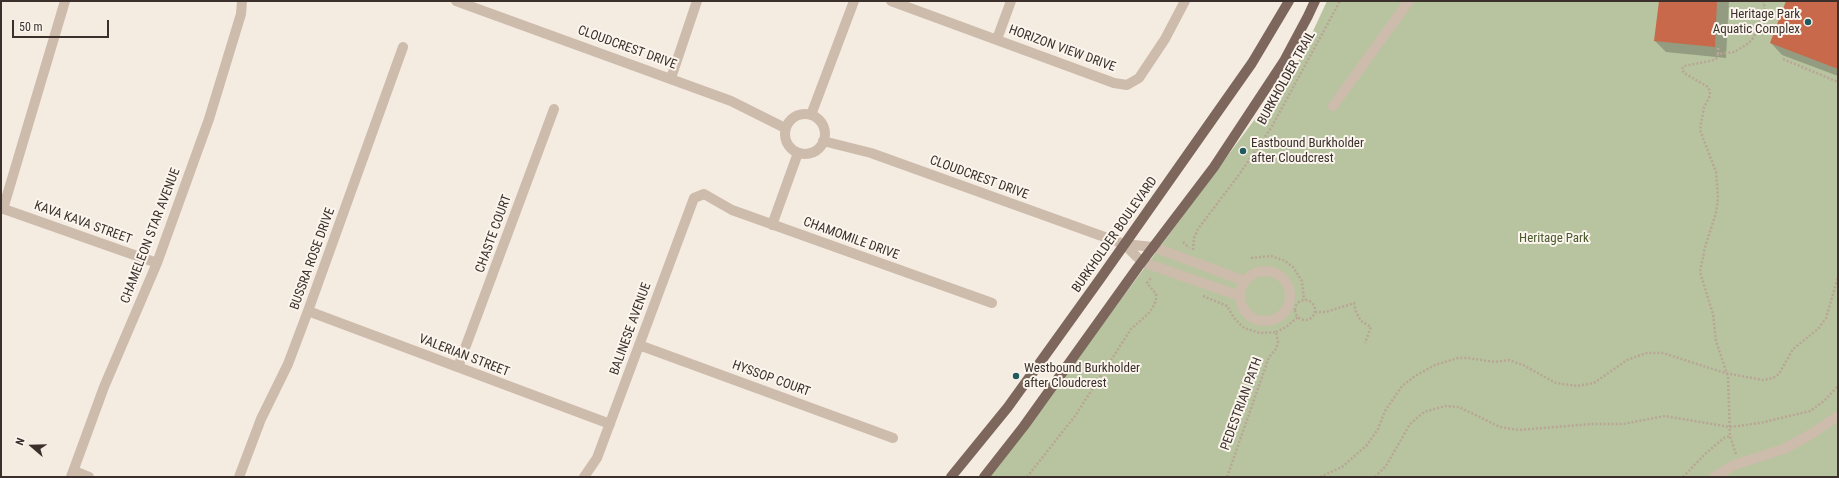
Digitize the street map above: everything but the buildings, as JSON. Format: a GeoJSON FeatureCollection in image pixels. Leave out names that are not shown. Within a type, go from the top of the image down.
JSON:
{"type":"FeatureCollection","features":[{"type":"Feature","properties":{"kind":"main road","name":"BURKHOLDER BOULEVARD"},"geometry":{"type":"LineString","coordinates":[[951,477],[1008,407],[1124,244],[1252,63],[1289,1]]}},
{"type":"Feature","properties":{"kind":"main road"},"geometry":{"type":"LineString","coordinates":[[984,477],[1024,426],[1153,247],[1214,167],[1284,61],[1308,16],[1314,1]]}},
{"type":"Feature","properties":{"kind":"street"},"geometry":{"type":"LineString","coordinates":[[2,208],[65,1]]}},
{"type":"Feature","properties":{"kind":"street","name":"CHAMELEON STAR AVENUE"},"geometry":{"type":"LineString","coordinates":[[72,474],[104,387],[157,264],[209,119],[241,14],[242,1]]}},
{"type":"Feature","properties":{"kind":"street","name":"CLOUDCREST DRIVE"},"geometry":{"type":"LineString","coordinates":[[456,1],[731,101],[786,128]]}},
{"type":"Feature","properties":{"kind":"street"},"geometry":{"type":"LineString","coordinates":[[671,78],[697,1]]}},
{"type":"Feature","properties":{"kind":"street"},"geometry":{"type":"LineString","coordinates":[[811,115],[854,1]]}},
{"type":"Feature","properties":{"kind":"street","name":"HORIZON VIEW DRIVE"},"geometry":{"type":"LineString","coordinates":[[891,1],[1114,83],[1127,86],[1139,78],[1165,39],[1185,1]]}},
{"type":"Feature","properties":{"kind":"street"},"geometry":{"type":"LineString","coordinates":[[997,39],[1011,1]]}},
{"type":"Feature","properties":{"kind":"street"},"geometry":{"type":"LineString","coordinates":[[1333,106],[1409,1]]}},
{"type":"Feature","properties":{"kind":"street","name":"BUSSRA ROSE DRIVE"},"geometry":{"type":"LineString","coordinates":[[239,477],[261,419],[288,364],[403,47]]}},
{"type":"Feature","properties":{"kind":"street","name":"CHASTE COURT"},"geometry":{"type":"LineString","coordinates":[[458,367],[554,109]]}},
{"type":"Feature","properties":{"kind":"street"},"geometry":{"type":"LineString","coordinates":[[803,114],[811,115],[822,125],[824,133],[823,141],[813,152],[806,154],[798,153],[790,148],[785,139],[786,128],[789,121],[795,117],[803,114]]}},
{"type":"Feature","properties":{"kind":"street","name":"CLOUDCREST DRIVE"},"geometry":{"type":"LineString","coordinates":[[823,141],[871,153],[1124,244],[1153,247],[1245,281]]}},
{"type":"Feature","properties":{"kind":"street"},"geometry":{"type":"LineString","coordinates":[[772,225],[798,153]]}},
{"type":"Feature","properties":{"kind":"street","name":"CHAMOMILE DRIVE"},"geometry":{"type":"LineString","coordinates":[[704,194],[732,210],[992,303]]}},
{"type":"Feature","properties":{"kind":"street","name":"BALINESE AVENUE"},"geometry":{"type":"LineString","coordinates":[[584,477],[597,458],[694,198],[704,194]]}},
{"type":"Feature","properties":{"kind":"street","name":"KAVA KAVA STREET"},"geometry":{"type":"LineString","coordinates":[[2,208],[157,264]]}},
{"type":"Feature","properties":{"kind":"street","name":"CLOUDCREST DRIVE"},"geometry":{"type":"LineString","coordinates":[[1124,244],[1142,262],[1240,296]]}},
{"type":"Feature","properties":{"kind":"street"},"geometry":{"type":"LineString","coordinates":[[1264,271],[1278,275],[1288,285],[1290,300],[1288,306],[1278,317],[1272,320],[1258,320],[1245,311],[1240,296],[1245,281],[1251,276],[1264,271]]}},
{"type":"Feature","properties":{"kind":"street","name":"VALERIAN STREET"},"geometry":{"type":"LineString","coordinates":[[308,311],[610,424]]}},
{"type":"Feature","properties":{"kind":"street","name":"HYSSOP COURT"},"geometry":{"type":"LineString","coordinates":[[639,345],[893,438]]}},
{"type":"Feature","properties":{"kind":"street"},"geometry":{"type":"LineString","coordinates":[[1714,477],[1734,465],[1784,449],[1838,416]]}},
{"type":"Feature","properties":{"kind":"street"},"geometry":{"type":"LineString","coordinates":[[72,474],[90,477]]}},
{"type":"Feature","properties":{"kind":"path","name":"BURKHOLDER TRAIL"},"geometry":{"type":"LineString","coordinates":[[1183,242],[1193,252],[1194,238],[1198,229],[1247,164],[1271,128],[1340,1]]}},
{"type":"Feature","properties":{"kind":"path"},"geometry":{"type":"LineString","coordinates":[[1718,54],[1734,52],[1754,37],[1765,8],[1763,1]]}},
{"type":"Feature","properties":{"kind":"path"},"geometry":{"type":"LineString","coordinates":[[1684,477],[1706,453],[1724,438],[1730,436],[1727,373],[1716,341],[1713,314],[1700,272],[1705,247],[1716,213],[1718,198],[1716,172],[1700,130],[1704,107],[1709,98],[1710,92],[1708,87],[1684,73],[1682,69],[1684,66],[1710,61],[1716,58],[1718,54],[1718,46]]}},
{"type":"Feature","properties":{"kind":"path"},"geometry":{"type":"LineString","coordinates":[[1783,59],[1838,82]]}},
{"type":"Feature","properties":{"kind":"path"},"geometry":{"type":"LineString","coordinates":[[1242,160],[1247,164]]}},
{"type":"Feature","properties":{"kind":"path"},"geometry":{"type":"LineString","coordinates":[[1251,258],[1271,256],[1285,261],[1293,267],[1302,281],[1304,300]]}},
{"type":"Feature","properties":{"kind":"path"},"geometry":{"type":"LineString","coordinates":[[1027,477],[1075,416],[1130,329],[1148,314],[1153,307],[1156,300],[1156,294],[1147,282],[1155,275]]}},
{"type":"Feature","properties":{"kind":"path"},"geometry":{"type":"LineString","coordinates":[[1320,477],[1342,466],[1366,445],[1378,429],[1385,411],[1402,386],[1415,376],[1435,365],[1458,358],[1494,362],[1509,360],[1523,365],[1556,383],[1577,386],[1594,383],[1627,360],[1646,353],[1663,353],[1727,373],[1763,380],[1773,378],[1779,374],[1792,349],[1818,329],[1826,318],[1838,277]]}},
{"type":"Feature","properties":{"kind":"path"},"geometry":{"type":"LineString","coordinates":[[1201,294],[1227,306],[1234,318],[1244,328],[1260,333],[1276,332],[1286,327],[1298,317]]}},
{"type":"Feature","properties":{"kind":"path"},"geometry":{"type":"LineString","coordinates":[[1304,300],[1313,303],[1315,312],[1312,317],[1306,320],[1298,317],[1295,308],[1298,302],[1304,300]]}},
{"type":"Feature","properties":{"kind":"path"},"geometry":{"type":"LineString","coordinates":[[1315,312],[1326,312],[1354,303],[1356,312],[1361,321],[1371,327],[1365,343]]}},
{"type":"Feature","properties":{"kind":"path","name":"PEDESTRIAN PATH"},"geometry":{"type":"LineString","coordinates":[[1227,477],[1269,357],[1276,350],[1278,342],[1276,332]]}},
{"type":"Feature","properties":{"kind":"path"},"geometry":{"type":"LineString","coordinates":[[1375,477],[1386,466],[1410,424],[1424,412],[1445,406],[1459,407],[1500,427],[1518,430],[1592,424],[1623,424],[1665,416],[1730,427],[1775,420],[1810,411],[1824,401],[1838,386]]}},
{"type":"Feature","properties":{"kind":"green space","name":"Heritage Park"},"geometry":{"type":"Polygon","coordinates":[[[1327,1],[1838,1],[1838,477],[989,477],[1301,57],[1327,1]]]}},
{"type":"Feature","properties":{"kind":"place","name":"Heritage Park Aquatic Complex"},"geometry":{"type":"Point","coordinates":[1808,22]}},
{"type":"Feature","properties":{"kind":"place","name":"Eastbound Burkholder after Cloudcrest"},"geometry":{"type":"Point","coordinates":[1243,151]}},
{"type":"Feature","properties":{"kind":"place","name":"Westbound Burkholder after Cloudcrest"},"geometry":{"type":"Point","coordinates":[1016,376]}}]}
